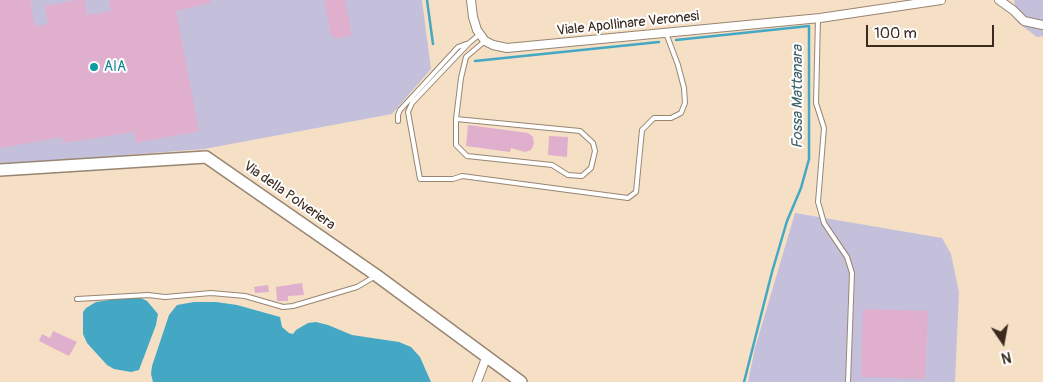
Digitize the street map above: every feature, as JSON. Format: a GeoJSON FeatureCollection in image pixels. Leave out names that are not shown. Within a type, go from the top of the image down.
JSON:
{"type":"FeatureCollection","features":[{"type":"Feature","properties":{"kind":"street"},"geometry":{"type":"LineString","coordinates":[[471,0],[473,17],[482,37]]}},
{"type":"Feature","properties":{"kind":"street","name":"Viale Apollinare Veronesi"},"geometry":{"type":"LineString","coordinates":[[482,37],[494,45],[507,48],[818,18],[941,0]]}},
{"type":"Feature","properties":{"kind":"street"},"geometry":{"type":"LineString","coordinates":[[999,0],[1024,21],[1043,26]]}},
{"type":"Feature","properties":{"kind":"street","name":"Via della Polveriera"},"geometry":{"type":"LineString","coordinates":[[0,170],[206,157],[376,276],[521,382]]}},
{"type":"Feature","properties":{"kind":"street"},"geometry":{"type":"LineString","coordinates":[[477,382],[486,358]]}},
{"type":"Feature","properties":{"kind":"lane"},"geometry":{"type":"LineString","coordinates":[[818,18],[816,103],[824,128],[818,202],[824,224],[847,257],[852,273],[848,382]]}},
{"type":"Feature","properties":{"kind":"lane"},"geometry":{"type":"LineString","coordinates":[[469,43],[412,104],[408,112],[420,179],[453,179],[462,176],[628,198],[636,192],[642,130],[654,118],[671,118],[681,113],[685,103],[684,88],[678,65],[666,33]]}},
{"type":"Feature","properties":{"kind":"lane"},"geometry":{"type":"LineString","coordinates":[[398,121],[400,110],[458,47],[482,37]]}},
{"type":"Feature","properties":{"kind":"lane"},"geometry":{"type":"LineString","coordinates":[[456,119],[580,131],[593,143],[595,151],[592,168],[582,176],[568,174],[552,164],[467,156],[456,145],[456,119],[461,78],[466,57],[482,37]]}},
{"type":"Feature","properties":{"kind":"lane"},"geometry":{"type":"LineString","coordinates":[[77,300],[90,297],[148,294],[165,298],[211,293],[245,296],[283,307],[293,306],[357,287],[376,276]]}},
{"type":"Feature","properties":{"kind":"shaded area","name":"AIA"},"geometry":{"type":"Polygon","coordinates":[[[0,0],[422,0],[431,69],[392,114],[204,149],[0,165],[0,0]]]}},
{"type":"Feature","properties":{"kind":"shaded area"},"geometry":{"type":"Polygon","coordinates":[[[1014,0],[1043,0],[1043,36],[1037,37],[1017,22],[1014,0]]]}},
{"type":"Feature","properties":{"kind":"shaded area"},"geometry":{"type":"Polygon","coordinates":[[[795,213],[942,238],[951,254],[959,292],[955,382],[748,382],[755,348],[795,213]]]}},
{"type":"Feature","properties":{"kind":"water"},"geometry":{"type":"Polygon","coordinates":[[[129,297],[141,298],[147,301],[158,314],[156,325],[139,370],[131,372],[114,369],[107,365],[87,343],[83,334],[83,312],[86,308],[96,302],[129,297]]]}},
{"type":"Feature","properties":{"kind":"water"},"geometry":{"type":"Polygon","coordinates":[[[194,302],[216,302],[237,305],[280,317],[282,327],[293,334],[308,323],[316,322],[352,335],[399,342],[411,347],[420,357],[431,382],[153,382],[152,366],[169,315],[177,305],[194,302]]]}},
{"type":"Feature","properties":{"kind":"building","name":"AIA"},"geometry":{"type":"Polygon","coordinates":[[[0,0],[30,0],[35,26],[48,24],[45,6],[78,0],[85,0],[87,15],[111,11],[109,0],[211,0],[211,3],[176,11],[199,131],[136,143],[134,132],[63,143],[62,137],[0,148],[0,0]]]}},
{"type":"Feature","properties":{"kind":"building"},"geometry":{"type":"Polygon","coordinates":[[[324,0],[345,0],[352,35],[334,39],[334,36],[331,36],[324,0]]]}},
{"type":"Feature","properties":{"kind":"building"},"geometry":{"type":"Polygon","coordinates":[[[468,125],[528,133],[533,137],[534,144],[531,150],[525,152],[511,148],[510,152],[466,146],[468,125]]]}},
{"type":"Feature","properties":{"kind":"building"},"geometry":{"type":"Polygon","coordinates":[[[549,136],[568,137],[567,157],[548,155],[549,136]]]}},
{"type":"Feature","properties":{"kind":"building"},"geometry":{"type":"Polygon","coordinates":[[[302,283],[304,295],[288,296],[288,301],[277,301],[276,287],[302,283]]]}},
{"type":"Feature","properties":{"kind":"building"},"geometry":{"type":"Polygon","coordinates":[[[268,285],[269,292],[255,293],[254,287],[268,285]]]}},
{"type":"Feature","properties":{"kind":"building"},"geometry":{"type":"Polygon","coordinates":[[[863,309],[928,311],[925,379],[861,377],[863,309]]]}},
{"type":"Feature","properties":{"kind":"building"},"geometry":{"type":"Polygon","coordinates":[[[53,331],[77,342],[69,356],[39,341],[42,334],[50,338],[53,331]]]}},
{"type":"Feature","properties":{"kind":"waterway","name":"Fossa Mattanara"},"geometry":{"type":"LineString","coordinates":[[427,0],[433,44]]}},
{"type":"Feature","properties":{"kind":"waterway","name":"Fossa Mattanara"},"geometry":{"type":"LineString","coordinates":[[676,40],[809,26],[809,159],[801,188],[787,221],[772,272],[744,382]]}},
{"type":"Feature","properties":{"kind":"waterway","name":"Fossa Mattanara"},"geometry":{"type":"LineString","coordinates":[[475,61],[659,42]]}},
{"type":"Feature","properties":{"kind":"place","name":"AIA"},"geometry":{"type":"Point","coordinates":[94,67]}}]}
